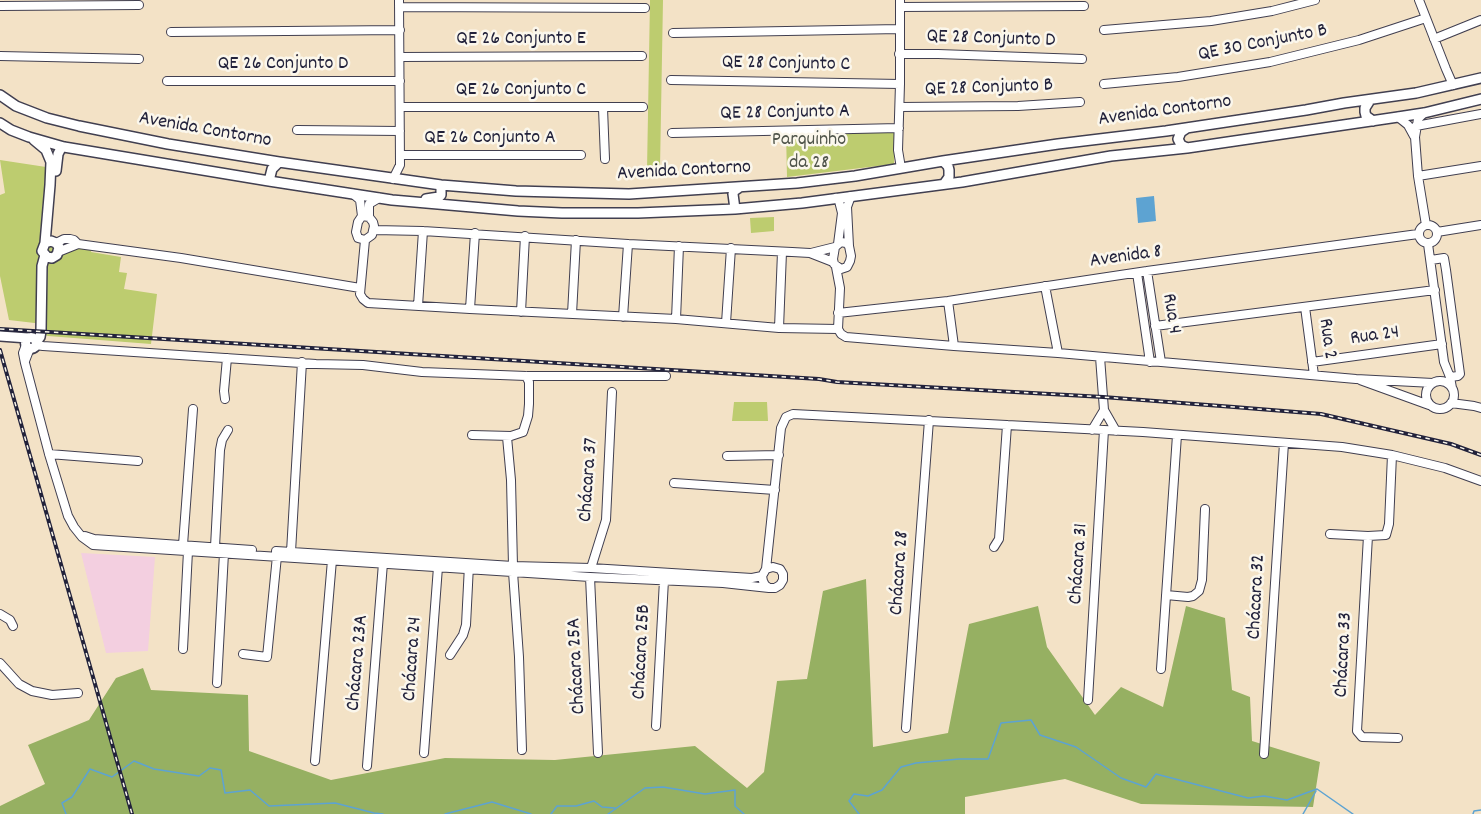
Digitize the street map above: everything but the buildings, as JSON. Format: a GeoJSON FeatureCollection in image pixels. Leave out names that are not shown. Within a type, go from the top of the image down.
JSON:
{"type":"FeatureCollection","features":[{"type":"Feature","properties":{"kind":"main road","name":"Avenida Contorno"},"geometry":{"type":"LineString","coordinates":[[0,95],[16,105],[47,118],[79,126],[168,144],[279,162],[441,185],[516,191],[629,194],[820,180],[1058,144],[1306,111],[1416,93],[1481,78]]}},
{"type":"Feature","properties":{"kind":"main road","name":"Avenida Contorno"},"geometry":{"type":"LineString","coordinates":[[0,123],[29,137],[64,147],[379,198],[562,213],[638,213],[735,209],[802,203],[996,177],[1111,156],[1187,148],[1424,113],[1481,99]]}},
{"type":"Feature","properties":{"kind":"main road"},"geometry":{"type":"LineString","coordinates":[[1370,100],[1365,112],[1366,116],[1373,121]]}},
{"type":"Feature","properties":{"kind":"main road"},"geometry":{"type":"LineString","coordinates":[[1187,128],[1181,132],[1178,139],[1181,145],[1187,148]]}},
{"type":"Feature","properties":{"kind":"main road"},"geometry":{"type":"LineString","coordinates":[[1164,150],[1171,142],[1171,136],[1166,131]]}},
{"type":"Feature","properties":{"kind":"main road"},"geometry":{"type":"LineString","coordinates":[[0,336],[30,343],[40,334],[43,276],[52,249],[51,162],[46,150],[29,137]]}},
{"type":"Feature","properties":{"kind":"main road"},"geometry":{"type":"LineString","coordinates":[[52,249],[49,232],[50,219],[58,154],[64,147]]}},
{"type":"Feature","properties":{"kind":"main road"},"geometry":{"type":"LineString","coordinates":[[943,161],[949,170],[949,177],[944,184]]}},
{"type":"Feature","properties":{"kind":"main road"},"geometry":{"type":"LineString","coordinates":[[269,181],[272,169],[279,162]]}},
{"type":"Feature","properties":{"kind":"main road"},"geometry":{"type":"LineString","coordinates":[[416,202],[439,197],[441,185]]}},
{"type":"Feature","properties":{"kind":"main road"},"geometry":{"type":"LineString","coordinates":[[735,209],[733,194],[740,187]]}},
{"type":"Feature","properties":{"kind":"street"},"geometry":{"type":"LineString","coordinates":[[1104,30],[1211,21],[1272,11],[1315,0]]}},
{"type":"Feature","properties":{"kind":"street"},"geometry":{"type":"LineString","coordinates":[[1419,0],[1454,85]]}},
{"type":"Feature","properties":{"kind":"street"},"geometry":{"type":"LineString","coordinates":[[411,181],[400,165],[399,4],[645,8]]}},
{"type":"Feature","properties":{"kind":"street"},"geometry":{"type":"LineString","coordinates":[[901,168],[898,150],[900,4],[1084,6]]}},
{"type":"Feature","properties":{"kind":"street"},"geometry":{"type":"LineString","coordinates":[[0,6],[139,5]]}},
{"type":"Feature","properties":{"kind":"street","name":"QE 30 Conjunto B"},"geometry":{"type":"LineString","coordinates":[[1104,84],[1178,77],[1276,61],[1359,40],[1426,18]]}},
{"type":"Feature","properties":{"kind":"street"},"geometry":{"type":"LineString","coordinates":[[1434,39],[1481,20]]}},
{"type":"Feature","properties":{"kind":"street"},"geometry":{"type":"LineString","coordinates":[[673,33],[900,29]]}},
{"type":"Feature","properties":{"kind":"street"},"geometry":{"type":"LineString","coordinates":[[171,32],[400,30]]}},
{"type":"Feature","properties":{"kind":"street","name":"QE 28 Conjunto D"},"geometry":{"type":"LineString","coordinates":[[899,54],[1082,59]]}},
{"type":"Feature","properties":{"kind":"street"},"geometry":{"type":"LineString","coordinates":[[0,56],[139,59]]}},
{"type":"Feature","properties":{"kind":"street","name":"QE 26 Conjunto E"},"geometry":{"type":"LineString","coordinates":[[400,57],[642,56]]}},
{"type":"Feature","properties":{"kind":"street","name":"QE 28 Conjunto C"},"geometry":{"type":"LineString","coordinates":[[671,80],[900,84]]}},
{"type":"Feature","properties":{"kind":"street","name":"QE 26 Conjunto D"},"geometry":{"type":"LineString","coordinates":[[167,81],[400,81]]}},
{"type":"Feature","properties":{"kind":"street","name":"QE 28 Conjunto B"},"geometry":{"type":"LineString","coordinates":[[900,108],[1018,106],[1080,102]]}},
{"type":"Feature","properties":{"kind":"street","name":"QE 26 Conjunto C"},"geometry":{"type":"LineString","coordinates":[[400,106],[643,107]]}},
{"type":"Feature","properties":{"kind":"street"},"geometry":{"type":"LineString","coordinates":[[603,108],[605,159]]}},
{"type":"Feature","properties":{"kind":"street"},"geometry":{"type":"LineString","coordinates":[[1424,113],[1418,119],[1415,137],[1418,176],[1426,225]]}},
{"type":"Feature","properties":{"kind":"street"},"geometry":{"type":"LineString","coordinates":[[1416,126],[1481,114]]}},
{"type":"Feature","properties":{"kind":"street"},"geometry":{"type":"LineString","coordinates":[[1398,117],[1408,125],[1415,137]]}},
{"type":"Feature","properties":{"kind":"street","name":"QE 28 Conjunto A"},"geometry":{"type":"LineString","coordinates":[[672,133],[899,128]]}},
{"type":"Feature","properties":{"kind":"street"},"geometry":{"type":"LineString","coordinates":[[297,130],[400,131]]}},
{"type":"Feature","properties":{"kind":"street","name":"QE 26 Conjunto A"},"geometry":{"type":"LineString","coordinates":[[400,155],[581,155]]}},
{"type":"Feature","properties":{"kind":"street"},"geometry":{"type":"LineString","coordinates":[[393,179],[400,165]]}},
{"type":"Feature","properties":{"kind":"street"},"geometry":{"type":"LineString","coordinates":[[1418,176],[1481,166]]}},
{"type":"Feature","properties":{"kind":"street"},"geometry":{"type":"LineString","coordinates":[[353,194],[360,200],[365,217],[373,222],[374,230],[365,240],[360,288],[360,294],[368,303],[726,323],[778,328],[838,329]]}},
{"type":"Feature","properties":{"kind":"street"},"geometry":{"type":"LineString","coordinates":[[851,196],[847,207],[851,256],[840,288],[838,313],[838,329],[844,336],[1058,352],[1356,379],[1444,382],[1453,391],[1478,406]]}},
{"type":"Feature","properties":{"kind":"street"},"geometry":{"type":"LineString","coordinates":[[365,240],[358,237],[356,232],[358,222],[365,217],[369,204],[379,198]]}},
{"type":"Feature","properties":{"kind":"street"},"geometry":{"type":"LineString","coordinates":[[836,198],[842,213],[835,264],[840,288]]}},
{"type":"Feature","properties":{"kind":"street"},"geometry":{"type":"LineString","coordinates":[[1426,225],[1434,227],[1437,232],[1434,241],[1428,244],[1421,241],[1418,234],[1420,228],[1426,225]]}},
{"type":"Feature","properties":{"kind":"street"},"geometry":{"type":"LineString","coordinates":[[1437,232],[1481,225]]}},
{"type":"Feature","properties":{"kind":"street"},"geometry":{"type":"LineString","coordinates":[[374,230],[475,233],[628,244],[810,253],[844,242],[849,246]]}},
{"type":"Feature","properties":{"kind":"street"},"geometry":{"type":"LineString","coordinates":[[418,306],[423,231]]}},
{"type":"Feature","properties":{"kind":"street"},"geometry":{"type":"LineString","coordinates":[[470,309],[475,233]]}},
{"type":"Feature","properties":{"kind":"street","name":"Avenida 8"},"geometry":{"type":"LineString","coordinates":[[838,313],[948,302],[1147,271],[1418,234]]}},
{"type":"Feature","properties":{"kind":"street"},"geometry":{"type":"LineString","coordinates":[[521,312],[525,236]]}},
{"type":"Feature","properties":{"kind":"street"},"geometry":{"type":"LineString","coordinates":[[572,314],[576,240]]}},
{"type":"Feature","properties":{"kind":"street"},"geometry":{"type":"LineString","coordinates":[[52,249],[78,244],[181,258],[360,288]]}},
{"type":"Feature","properties":{"kind":"street"},"geometry":{"type":"LineString","coordinates":[[623,317],[628,244]]}},
{"type":"Feature","properties":{"kind":"street"},"geometry":{"type":"LineString","coordinates":[[1428,244],[1444,362],[1453,391],[1451,403]]}},
{"type":"Feature","properties":{"kind":"street"},"geometry":{"type":"LineString","coordinates":[[676,320],[679,246]]}},
{"type":"Feature","properties":{"kind":"street"},"geometry":{"type":"LineString","coordinates":[[726,323],[731,248]]}},
{"type":"Feature","properties":{"kind":"street"},"geometry":{"type":"LineString","coordinates":[[778,328],[782,252]]}},
{"type":"Feature","properties":{"kind":"street"},"geometry":{"type":"LineString","coordinates":[[810,253],[841,269],[847,267]]}},
{"type":"Feature","properties":{"kind":"street"},"geometry":{"type":"LineString","coordinates":[[1431,260],[1444,258],[1446,270],[1460,371],[1458,376],[1450,377]]}},
{"type":"Feature","properties":{"kind":"street","name":"Rua 4"},"geometry":{"type":"LineString","coordinates":[[1147,271],[1161,362]]}},
{"type":"Feature","properties":{"kind":"street","name":"Rua 4"},"geometry":{"type":"LineString","coordinates":[[1137,273],[1150,362]]}},
{"type":"Feature","properties":{"kind":"street"},"geometry":{"type":"LineString","coordinates":[[1044,286],[1058,352]]}},
{"type":"Feature","properties":{"kind":"street"},"geometry":{"type":"LineString","coordinates":[[1146,333],[1155,329],[1435,290]]}},
{"type":"Feature","properties":{"kind":"street"},"geometry":{"type":"LineString","coordinates":[[948,302],[954,346]]}},
{"type":"Feature","properties":{"kind":"street"},"geometry":{"type":"LineString","coordinates":[[1142,305],[1151,303]]}},
{"type":"Feature","properties":{"kind":"street","name":"Rua 2"},"geometry":{"type":"LineString","coordinates":[[1305,307],[1314,375]]}},
{"type":"Feature","properties":{"kind":"street"},"geometry":{"type":"LineString","coordinates":[[469,566],[438,567],[224,553],[94,539],[79,533],[68,516],[25,363],[30,343],[43,346],[363,365],[422,372],[526,376],[666,376]]}},
{"type":"Feature","properties":{"kind":"street","name":"Rua 24"},"geometry":{"type":"LineString","coordinates":[[1312,362],[1442,344]]}},
{"type":"Feature","properties":{"kind":"street"},"geometry":{"type":"LineString","coordinates":[[1100,357],[1104,410],[1116,431]]}},
{"type":"Feature","properties":{"kind":"street"},"geometry":{"type":"LineString","coordinates":[[225,399],[227,358]]}},
{"type":"Feature","properties":{"kind":"street"},"geometry":{"type":"LineString","coordinates":[[1429,405],[1426,399],[1427,389],[1434,382],[1444,362]]}},
{"type":"Feature","properties":{"kind":"street"},"geometry":{"type":"LineString","coordinates":[[291,552],[302,363]]}},
{"type":"Feature","properties":{"kind":"street"},"geometry":{"type":"LineString","coordinates":[[472,435],[507,436],[520,433],[525,428],[530,391],[526,376]]}},
{"type":"Feature","properties":{"kind":"street"},"geometry":{"type":"LineString","coordinates":[[1356,379],[1437,409],[1443,409],[1451,403],[1478,406]]}},
{"type":"Feature","properties":{"kind":"street","name":"Chácara 37"},"geometry":{"type":"LineString","coordinates":[[591,573],[605,525],[612,392]]}},
{"type":"Feature","properties":{"kind":"street"},"geometry":{"type":"LineString","coordinates":[[183,649],[185,548],[193,409]]}},
{"type":"Feature","properties":{"kind":"street"},"geometry":{"type":"LineString","coordinates":[[1092,430],[1104,410]]}},
{"type":"Feature","properties":{"kind":"street"},"geometry":{"type":"LineString","coordinates":[[769,588],[765,585],[764,573],[770,540],[778,455],[783,422],[786,417],[793,414],[1104,430],[1342,447],[1392,455],[1445,468],[1481,481]]}},
{"type":"Feature","properties":{"kind":"street","name":"Chácara 28"},"geometry":{"type":"LineString","coordinates":[[906,728],[929,420]]}},
{"type":"Feature","properties":{"kind":"street"},"geometry":{"type":"LineString","coordinates":[[994,547],[999,539],[1007,425]]}},
{"type":"Feature","properties":{"kind":"street"},"geometry":{"type":"LineString","coordinates":[[215,547],[219,460],[221,445],[228,430]]}},
{"type":"Feature","properties":{"kind":"street","name":"Chácara 31"},"geometry":{"type":"LineString","coordinates":[[1088,700],[1104,430]]}},
{"type":"Feature","properties":{"kind":"street"},"geometry":{"type":"LineString","coordinates":[[1161,669],[1177,435]]}},
{"type":"Feature","properties":{"kind":"street"},"geometry":{"type":"LineString","coordinates":[[507,436],[511,480],[522,750]]}},
{"type":"Feature","properties":{"kind":"street","name":"Chácara 32"},"geometry":{"type":"LineString","coordinates":[[1264,754],[1284,443]]}},
{"type":"Feature","properties":{"kind":"street"},"geometry":{"type":"LineString","coordinates":[[49,454],[138,461]]}},
{"type":"Feature","properties":{"kind":"street"},"geometry":{"type":"LineString","coordinates":[[727,456],[778,455]]}},
{"type":"Feature","properties":{"kind":"street"},"geometry":{"type":"LineString","coordinates":[[1330,534],[1386,535],[1389,530],[1392,455]]}},
{"type":"Feature","properties":{"kind":"street"},"geometry":{"type":"LineString","coordinates":[[674,483],[775,490]]}},
{"type":"Feature","properties":{"kind":"street"},"geometry":{"type":"LineString","coordinates":[[1167,595],[1188,597],[1199,591],[1202,580],[1205,509]]}},
{"type":"Feature","properties":{"kind":"street","name":"Chácara 33"},"geometry":{"type":"LineString","coordinates":[[1368,536],[1357,731],[1362,737],[1398,738]]}},
{"type":"Feature","properties":{"kind":"street"},"geometry":{"type":"LineString","coordinates":[[591,573],[775,588],[783,580],[783,574],[773,555],[770,540]]}},
{"type":"Feature","properties":{"kind":"street"},"geometry":{"type":"LineString","coordinates":[[185,548],[215,547],[591,573],[752,578],[773,567],[780,569]]}},
{"type":"Feature","properties":{"kind":"street"},"geometry":{"type":"LineString","coordinates":[[217,683],[224,553]]}},
{"type":"Feature","properties":{"kind":"street"},"geometry":{"type":"LineString","coordinates":[[243,654],[267,657],[277,556]]}},
{"type":"Feature","properties":{"kind":"street"},"geometry":{"type":"LineString","coordinates":[[315,761],[332,560]]}},
{"type":"Feature","properties":{"kind":"street","name":"Chácara 23A"},"geometry":{"type":"LineString","coordinates":[[367,766],[383,563]]}},
{"type":"Feature","properties":{"kind":"street"},"geometry":{"type":"LineString","coordinates":[[450,655],[463,636],[466,625],[469,566]]}},
{"type":"Feature","properties":{"kind":"street","name":"Chácara 24"},"geometry":{"type":"LineString","coordinates":[[424,753],[438,567]]}},
{"type":"Feature","properties":{"kind":"street","name":"Chácara 25A"},"geometry":{"type":"LineString","coordinates":[[591,573],[598,753]]}},
{"type":"Feature","properties":{"kind":"street","name":"Chácara 25B"},"geometry":{"type":"LineString","coordinates":[[656,726],[664,580]]}},
{"type":"Feature","properties":{"kind":"street"},"geometry":{"type":"LineString","coordinates":[[0,614],[10,620],[14,626]]}},
{"type":"Feature","properties":{"kind":"street"},"geometry":{"type":"LineString","coordinates":[[0,663],[19,684],[32,691],[52,695],[78,693]]}},
{"type":"Feature","properties":{"kind":"shaded area"},"geometry":{"type":"Polygon","coordinates":[[[81,553],[155,557],[148,651],[106,653],[81,553]]]}},
{"type":"Feature","properties":{"kind":"green space"},"geometry":{"type":"Polygon","coordinates":[[[650,0],[663,0],[660,169],[647,170],[650,0]]]}},
{"type":"Feature","properties":{"kind":"green space","name":"Parquinho da 28"},"geometry":{"type":"Polygon","coordinates":[[[895,131],[894,164],[787,177],[786,132],[895,131]]]}},
{"type":"Feature","properties":{"kind":"green space"},"geometry":{"type":"Polygon","coordinates":[[[0,160],[46,167],[40,235],[92,244],[91,252],[121,257],[119,272],[127,273],[124,289],[157,294],[151,344],[48,336],[45,335],[43,324],[9,320],[0,276],[0,195],[5,193],[0,160]]]}},
{"type":"Feature","properties":{"kind":"green space"},"geometry":{"type":"Polygon","coordinates":[[[774,217],[774,231],[751,233],[750,218],[774,217]]]}},
{"type":"Feature","properties":{"kind":"green space"},"geometry":{"type":"Polygon","coordinates":[[[734,402],[767,402],[768,421],[732,421],[734,402]]]}},
{"type":"Feature","properties":{"kind":"green space"},"geometry":{"type":"Polygon","coordinates":[[[866,579],[873,747],[948,733],[969,624],[1038,606],[1047,647],[1095,715],[1121,687],[1163,707],[1186,606],[1225,618],[1232,690],[1250,697],[1252,741],[1320,762],[1313,807],[1141,804],[1065,779],[965,797],[965,814],[0,814],[0,806],[45,784],[28,745],[89,720],[116,678],[143,668],[151,690],[248,695],[249,751],[331,780],[445,758],[555,760],[695,746],[747,788],[764,772],[777,681],[807,679],[823,591],[866,579]]]}},
{"type":"Feature","properties":{"kind":"water"},"geometry":{"type":"Polygon","coordinates":[[[1154,196],[1156,221],[1138,223],[1136,198],[1154,196]]]}},
{"type":"Feature","properties":{"kind":"waterway"},"geometry":{"type":"LineString","coordinates":[[859,814],[849,801],[854,794],[868,796],[882,790],[901,767],[916,763],[959,759],[988,759],[1001,723],[1031,720],[1040,735],[1076,747],[1121,778],[1146,787],[1156,774],[1248,798],[1264,796],[1287,800],[1317,789],[1353,814]]}},
{"type":"Feature","properties":{"kind":"waterway"},"geometry":{"type":"LineString","coordinates":[[66,814],[62,803],[72,797],[90,769],[112,777],[134,761],[154,769],[199,776],[210,768],[221,770],[225,793],[250,790],[269,806],[335,803],[383,814]]}},
{"type":"Feature","properties":{"kind":"waterway"},"geometry":{"type":"LineString","coordinates":[[608,814],[645,788],[663,787],[705,794],[735,790],[735,806],[744,814]]}},
{"type":"Feature","properties":{"kind":"waterway"},"geometry":{"type":"LineString","coordinates":[[1303,814],[1316,791]]}},
{"type":"Feature","properties":{"kind":"waterway"},"geometry":{"type":"LineString","coordinates":[[551,814],[557,806],[576,806],[594,801],[602,807],[615,808]]}},
{"type":"Feature","properties":{"kind":"waterway"},"geometry":{"type":"LineString","coordinates":[[445,814],[492,802],[531,814]]}},
{"type":"Feature","properties":{"kind":"waterway"},"geometry":{"type":"LineString","coordinates":[[1473,814],[1474,811],[1481,810]]}},
{"type":"Feature","properties":{"kind":"railway"},"geometry":{"type":"LineString","coordinates":[[0,329],[1103,397],[1321,414],[1451,444],[1481,455]]}},
{"type":"Feature","properties":{"kind":"railway"},"geometry":{"type":"LineString","coordinates":[[0,350],[132,814]]}}]}
